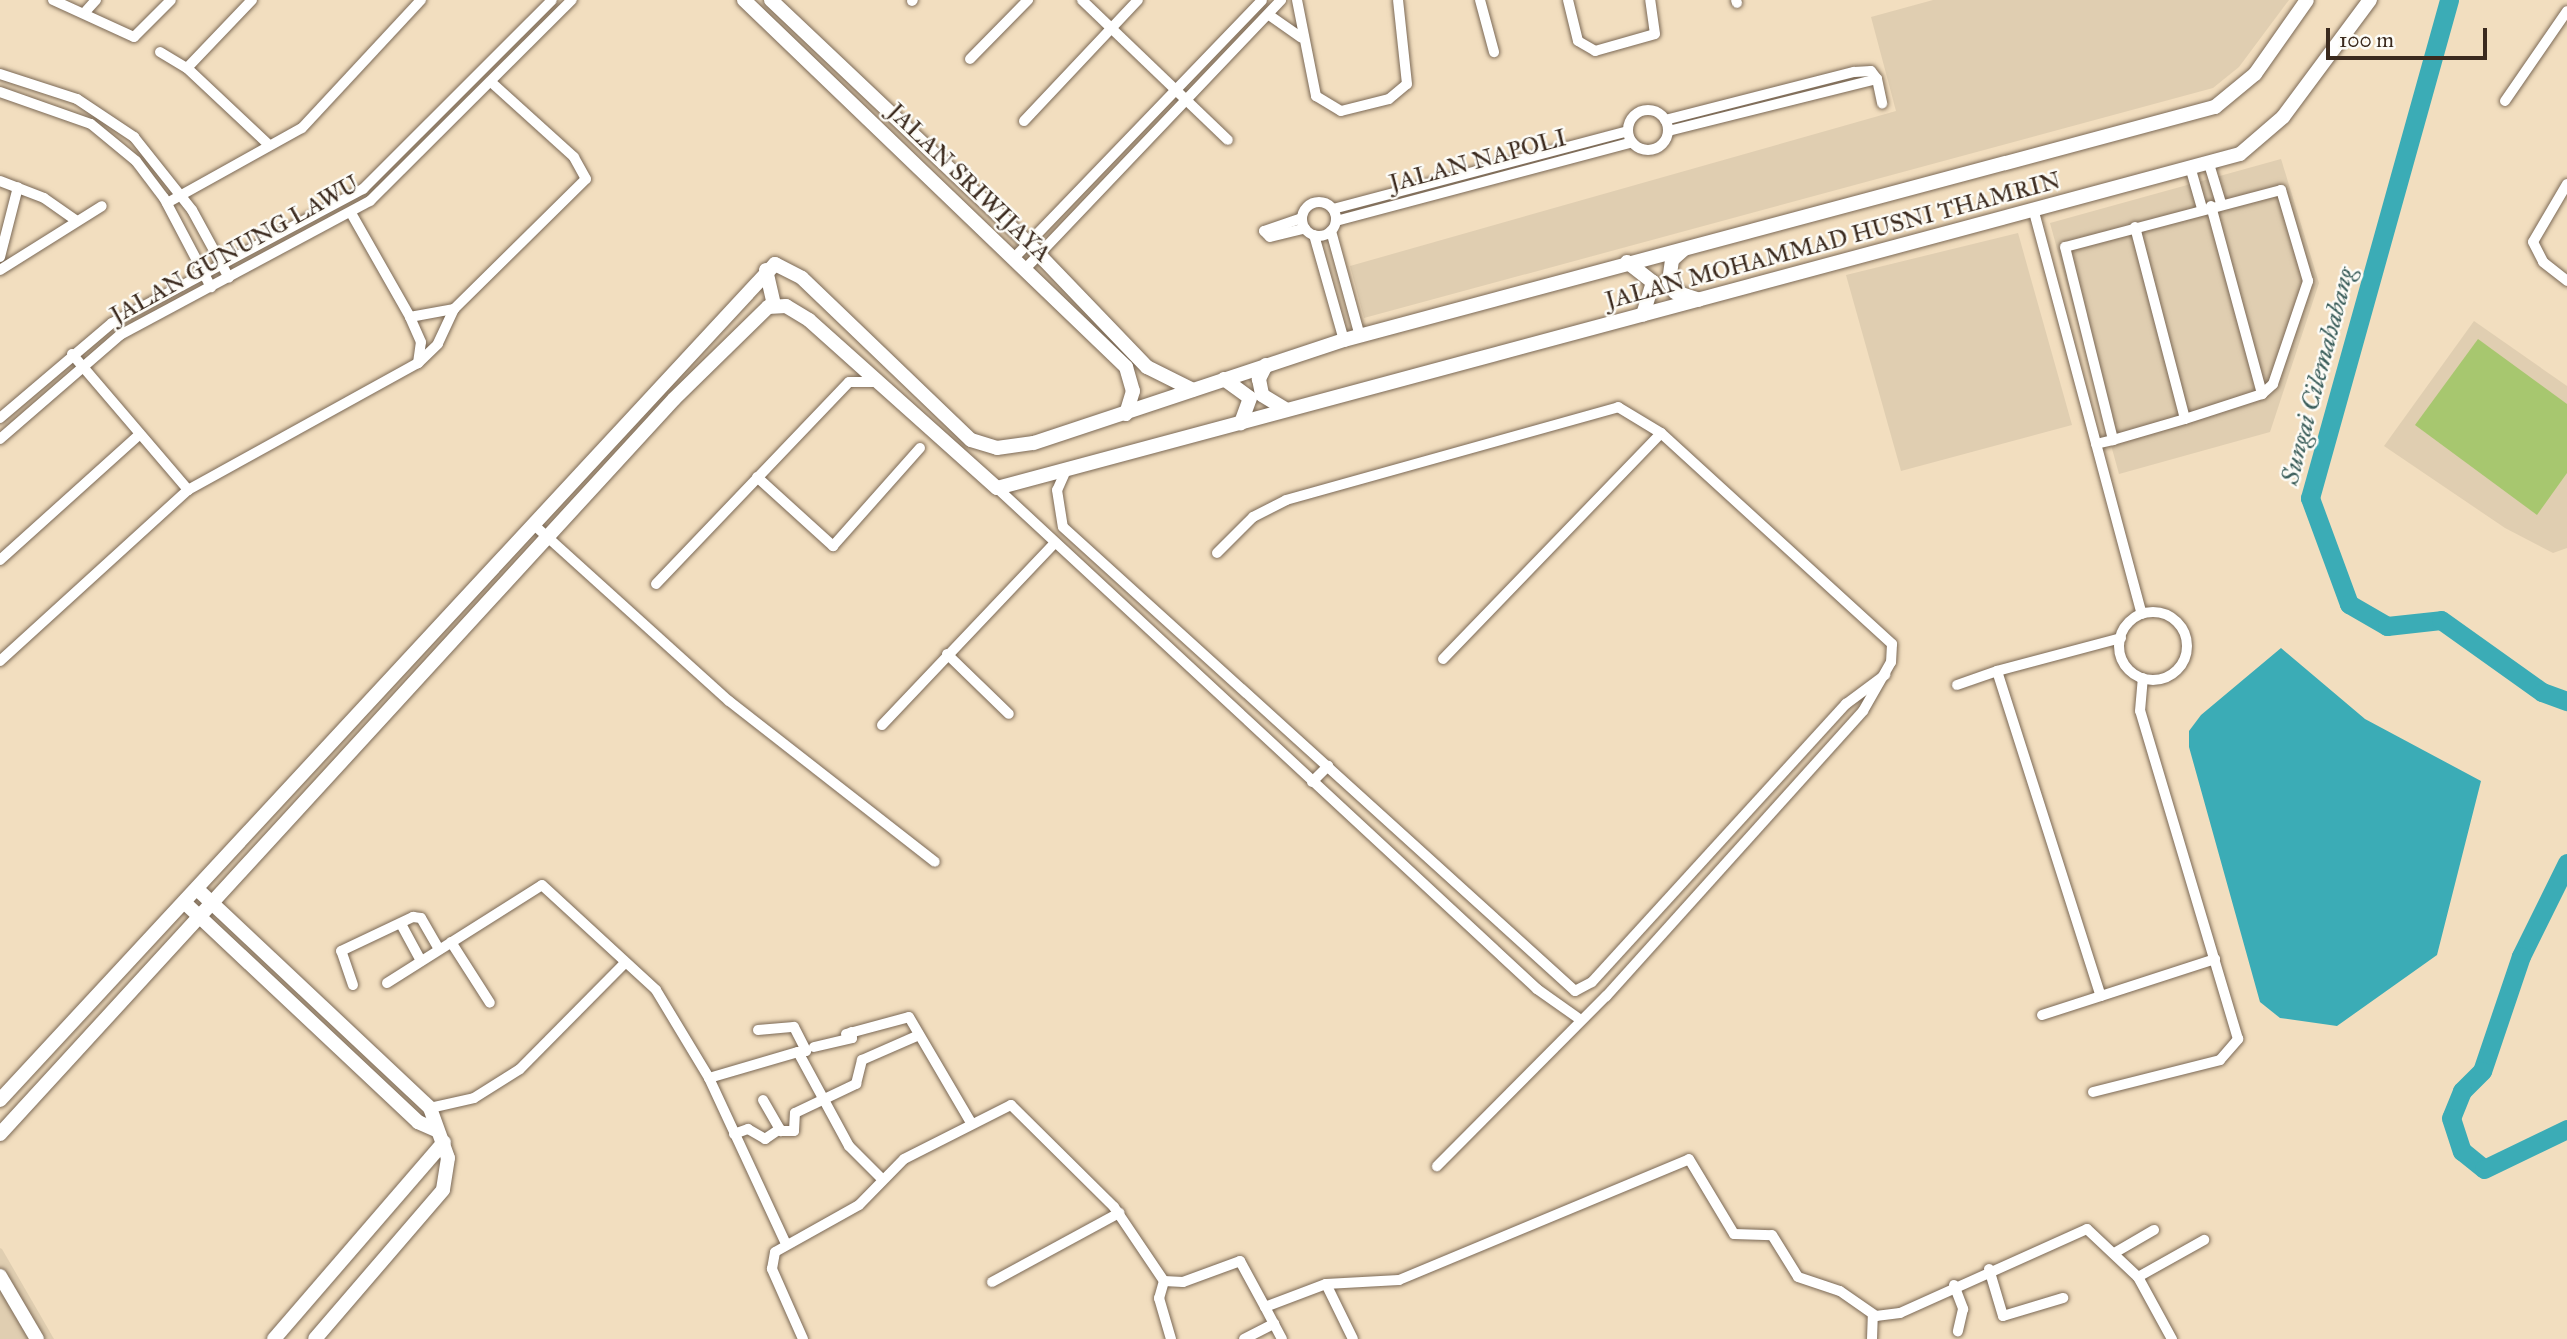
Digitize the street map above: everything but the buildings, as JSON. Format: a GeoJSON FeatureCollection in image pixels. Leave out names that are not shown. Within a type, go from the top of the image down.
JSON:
{"type":"FeatureCollection","features":[{"type":"Feature","properties":{"kind":"street"},"geometry":{"type":"LineString","coordinates":[[53,0],[70,2],[134,37],[171,0]]}},
{"type":"Feature","properties":{"kind":"street"},"geometry":{"type":"LineString","coordinates":[[86,11],[96,0]]}},
{"type":"Feature","properties":{"kind":"street"},"geometry":{"type":"LineString","coordinates":[[187,68],[252,0]]}},
{"type":"Feature","properties":{"kind":"street"},"geometry":{"type":"LineString","coordinates":[[167,203],[302,128],[421,0]]}},
{"type":"Feature","properties":{"kind":"street","name":"JALAN GUNUNG LAWU"},"geometry":{"type":"LineString","coordinates":[[0,418],[72,354],[112,323],[384,173],[552,0]]}},
{"type":"Feature","properties":{"kind":"street","name":"JALAN GUNUNG LAWU"},"geometry":{"type":"LineString","coordinates":[[0,439],[120,335],[351,213],[394,183],[572,0]]}},
{"type":"Feature","properties":{"kind":"street","name":"JALAN SRIWIJAYA"},"geometry":{"type":"LineString","coordinates":[[744,0],[1015,257],[1126,368],[1133,391],[1126,414]]}},
{"type":"Feature","properties":{"kind":"street","name":"JALAN SRIWIJAYA"},"geometry":{"type":"LineString","coordinates":[[771,0],[1043,250],[1147,367],[1193,390]]}},
{"type":"Feature","properties":{"kind":"street"},"geometry":{"type":"LineString","coordinates":[[970,60],[1028,0]]}},
{"type":"Feature","properties":{"kind":"street"},"geometry":{"type":"LineString","coordinates":[[1083,0],[1227,140]]}},
{"type":"Feature","properties":{"kind":"street"},"geometry":{"type":"LineString","coordinates":[[1024,121],[1138,0]]}},
{"type":"Feature","properties":{"kind":"street"},"geometry":{"type":"LineString","coordinates":[[1015,257],[1262,0]]}},
{"type":"Feature","properties":{"kind":"street"},"geometry":{"type":"LineString","coordinates":[[1026,268],[1281,0]]}},
{"type":"Feature","properties":{"kind":"street"},"geometry":{"type":"LineString","coordinates":[[1297,0],[1301,37],[1316,96],[1326,107],[1359,109],[1389,99],[1409,76],[1398,0]]}},
{"type":"Feature","properties":{"kind":"street"},"geometry":{"type":"LineString","coordinates":[[1480,0],[1493,52]]}},
{"type":"Feature","properties":{"kind":"street"},"geometry":{"type":"LineString","coordinates":[[1568,0],[1578,41],[1595,51],[1655,34],[1650,0]]}},
{"type":"Feature","properties":{"kind":"street","name":"JALAN MOHAMMAD HUSNI THAMRIN"},"geometry":{"type":"LineString","coordinates":[[997,488],[2209,164],[2265,136],[2370,0]]}},
{"type":"Feature","properties":{"kind":"street","name":"JALAN MOHAMMAD HUSNI THAMRIN"},"geometry":{"type":"LineString","coordinates":[[766,270],[779,263],[794,271],[971,440],[997,448],[1034,443],[1344,340],[1627,262],[2215,107],[2255,74],[2304,1]]}},
{"type":"Feature","properties":{"kind":"street"},"geometry":{"type":"LineString","coordinates":[[2505,101],[2567,11]]}},
{"type":"Feature","properties":{"kind":"street"},"geometry":{"type":"LineString","coordinates":[[1269,15],[1301,37]]}},
{"type":"Feature","properties":{"kind":"street"},"geometry":{"type":"LineString","coordinates":[[160,52],[187,68],[270,145]]}},
{"type":"Feature","properties":{"kind":"street","name":"JALAN NAPOLI"},"geometry":{"type":"LineString","coordinates":[[1336,220],[1632,142],[1655,149],[1667,126],[1854,72],[1871,71],[1877,79],[1882,103]]}},
{"type":"Feature","properties":{"kind":"street"},"geometry":{"type":"LineString","coordinates":[[0,74],[77,99],[121,128],[181,194],[229,278]]}},
{"type":"Feature","properties":{"kind":"street"},"geometry":{"type":"LineString","coordinates":[[0,661],[188,490],[418,363],[438,344],[454,309],[586,179],[574,157],[492,83]]}},
{"type":"Feature","properties":{"kind":"street"},"geometry":{"type":"LineString","coordinates":[[0,92],[72,115],[111,139],[167,203],[211,287]]}},
{"type":"Feature","properties":{"kind":"street","name":"JALAN NAPOLI"},"geometry":{"type":"LineString","coordinates":[[1307,227],[1316,202],[1333,209],[1628,131],[1644,111],[1667,126]]}},
{"type":"Feature","properties":{"kind":"street"},"geometry":{"type":"LineString","coordinates":[[111,139],[121,128]]}},
{"type":"Feature","properties":{"kind":"street"},"geometry":{"type":"LineString","coordinates":[[1628,131],[1632,142]]}},
{"type":"Feature","properties":{"kind":"street"},"geometry":{"type":"LineString","coordinates":[[2209,164],[2211,206],[2262,394]]}},
{"type":"Feature","properties":{"kind":"street"},"geometry":{"type":"LineString","coordinates":[[2191,170],[2211,206]]}},
{"type":"Feature","properties":{"kind":"street"},"geometry":{"type":"LineString","coordinates":[[0,181],[18,187],[76,220]]}},
{"type":"Feature","properties":{"kind":"street"},"geometry":{"type":"LineString","coordinates":[[2567,184],[2533,242],[2535,252],[2567,281]]}},
{"type":"Feature","properties":{"kind":"street"},"geometry":{"type":"LineString","coordinates":[[0,257],[18,187]]}},
{"type":"Feature","properties":{"kind":"street"},"geometry":{"type":"LineString","coordinates":[[2096,444],[2113,440],[2185,419],[2262,394],[2281,371],[2308,281],[2281,190],[2135,227],[2063,251],[2113,440]]}},
{"type":"Feature","properties":{"kind":"street"},"geometry":{"type":"LineString","coordinates":[[0,270],[102,206]]}},
{"type":"Feature","properties":{"kind":"street"},"geometry":{"type":"LineString","coordinates":[[1333,209],[1336,220],[1331,231],[1360,336]]}},
{"type":"Feature","properties":{"kind":"street"},"geometry":{"type":"LineString","coordinates":[[2034,212],[2142,614]]}},
{"type":"Feature","properties":{"kind":"street"},"geometry":{"type":"LineString","coordinates":[[351,213],[410,317],[421,342],[418,363]]}},
{"type":"Feature","properties":{"kind":"street"},"geometry":{"type":"LineString","coordinates":[[1331,231],[1307,227],[1344,340]]}},
{"type":"Feature","properties":{"kind":"street"},"geometry":{"type":"LineString","coordinates":[[2135,227],[2185,419]]}},
{"type":"Feature","properties":{"kind":"street"},"geometry":{"type":"LineString","coordinates":[[1685,248],[1672,260],[1669,282],[1675,292],[1700,300]]}},
{"type":"Feature","properties":{"kind":"street"},"geometry":{"type":"LineString","coordinates":[[1627,262],[1653,282],[1651,303],[1643,314]]}},
{"type":"Feature","properties":{"kind":"street"},"geometry":{"type":"LineString","coordinates":[[766,270],[774,306]]}},
{"type":"Feature","properties":{"kind":"street"},"geometry":{"type":"LineString","coordinates":[[0,1100],[198,890],[766,270]]}},
{"type":"Feature","properties":{"kind":"street"},"geometry":{"type":"LineString","coordinates":[[774,306],[809,320],[997,488],[1054,544],[1536,989],[1578,1018]]}},
{"type":"Feature","properties":{"kind":"street"},"geometry":{"type":"LineString","coordinates":[[0,1134],[216,906],[745,324],[774,306]]}},
{"type":"Feature","properties":{"kind":"street"},"geometry":{"type":"LineString","coordinates":[[410,317],[454,309]]}},
{"type":"Feature","properties":{"kind":"street"},"geometry":{"type":"LineString","coordinates":[[72,354],[188,490]]}},
{"type":"Feature","properties":{"kind":"street"},"geometry":{"type":"LineString","coordinates":[[1266,365],[1259,379],[1262,395],[1285,409]]}},
{"type":"Feature","properties":{"kind":"street"},"geometry":{"type":"LineString","coordinates":[[1224,379],[1250,398],[1241,423]]}},
{"type":"Feature","properties":{"kind":"street"},"geometry":{"type":"LineString","coordinates":[[656,584],[849,382],[878,382]]}},
{"type":"Feature","properties":{"kind":"street"},"geometry":{"type":"LineString","coordinates":[[1217,553],[1253,517],[1286,500],[1597,410],[1630,410],[1661,433],[1886,634],[1893,653],[1886,674],[1863,710],[1606,996],[1578,1018],[1437,1166]]}},
{"type":"Feature","properties":{"kind":"street"},"geometry":{"type":"LineString","coordinates":[[1443,659],[1661,433]]}},
{"type":"Feature","properties":{"kind":"street"},"geometry":{"type":"LineString","coordinates":[[0,560],[140,434]]}},
{"type":"Feature","properties":{"kind":"street"},"geometry":{"type":"LineString","coordinates":[[757,477],[833,546],[920,449]]}},
{"type":"Feature","properties":{"kind":"street"},"geometry":{"type":"LineString","coordinates":[[1068,467],[1057,490],[1063,527],[1578,991],[1846,704],[1886,674]]}},
{"type":"Feature","properties":{"kind":"street"},"geometry":{"type":"LineString","coordinates":[[533,524],[729,701],[935,862]]}},
{"type":"Feature","properties":{"kind":"street"},"geometry":{"type":"LineString","coordinates":[[882,724],[1054,544]]}},
{"type":"Feature","properties":{"kind":"street"},"geometry":{"type":"LineString","coordinates":[[1957,685],[1997,671],[2120,638],[2142,614]]}},
{"type":"Feature","properties":{"kind":"street"},"geometry":{"type":"LineString","coordinates":[[2120,638],[2127,667],[2143,678],[2176,671],[2187,651],[2175,620],[2142,614]]}},
{"type":"Feature","properties":{"kind":"street"},"geometry":{"type":"LineString","coordinates":[[947,654],[1009,714]]}},
{"type":"Feature","properties":{"kind":"street"},"geometry":{"type":"LineString","coordinates":[[1997,671],[2101,996]]}},
{"type":"Feature","properties":{"kind":"street"},"geometry":{"type":"LineString","coordinates":[[2093,1092],[2227,1056],[2238,1033],[2140,711],[2143,678]]}},
{"type":"Feature","properties":{"kind":"street"},"geometry":{"type":"LineString","coordinates":[[1312,782],[1328,766]]}},
{"type":"Feature","properties":{"kind":"street"},"geometry":{"type":"LineString","coordinates":[[387,983],[542,885],[668,1004],[709,1078],[786,1244]]}},
{"type":"Feature","properties":{"kind":"street"},"geometry":{"type":"LineString","coordinates":[[198,890],[430,1108],[440,1136],[443,1190],[315,1339]]}},
{"type":"Feature","properties":{"kind":"street"},"geometry":{"type":"LineString","coordinates":[[185,904],[418,1122],[440,1136]]}},
{"type":"Feature","properties":{"kind":"street"},"geometry":{"type":"LineString","coordinates":[[354,985],[341,951],[401,924],[421,918],[439,949]]}},
{"type":"Feature","properties":{"kind":"street"},"geometry":{"type":"LineString","coordinates":[[401,924],[421,961]]}},
{"type":"Feature","properties":{"kind":"street"},"geometry":{"type":"LineString","coordinates":[[451,942],[490,1003]]}},
{"type":"Feature","properties":{"kind":"street"},"geometry":{"type":"LineString","coordinates":[[2042,1015],[2215,959]]}},
{"type":"Feature","properties":{"kind":"street"},"geometry":{"type":"LineString","coordinates":[[430,1108],[474,1098],[520,1069],[625,963]]}},
{"type":"Feature","properties":{"kind":"street"},"geometry":{"type":"LineString","coordinates":[[709,1078],[852,1038],[849,1033],[900,1015],[911,1019],[970,1121]]}},
{"type":"Feature","properties":{"kind":"street"},"geometry":{"type":"LineString","coordinates":[[758,1030],[794,1027],[809,1049],[824,1100],[849,1146],[882,1179]]}},
{"type":"Feature","properties":{"kind":"street"},"geometry":{"type":"LineString","coordinates":[[734,1134],[748,1129],[765,1139],[780,1129],[794,1131],[795,1113],[858,1082],[864,1058],[919,1035]]}},
{"type":"Feature","properties":{"kind":"street"},"geometry":{"type":"LineString","coordinates":[[763,1100],[780,1129]]}},
{"type":"Feature","properties":{"kind":"street"},"geometry":{"type":"LineString","coordinates":[[803,1339],[771,1266],[786,1244],[859,1205],[882,1179],[970,1121],[1018,1107],[1055,1154],[1119,1213],[1164,1281],[1159,1298],[1171,1339]]}},
{"type":"Feature","properties":{"kind":"street"},"geometry":{"type":"LineString","coordinates":[[274,1339],[440,1136]]}},
{"type":"Feature","properties":{"kind":"street"},"geometry":{"type":"LineString","coordinates":[[1265,1307],[1326,1284],[1399,1280],[1689,1159],[1734,1234],[1772,1234],[1796,1275],[1840,1291],[1873,1315],[1893,1315],[1989,1269],[2087,1229],[2116,1252],[2138,1277],[2172,1339]]}},
{"type":"Feature","properties":{"kind":"street"},"geometry":{"type":"LineString","coordinates":[[992,1283],[1119,1213]]}},
{"type":"Feature","properties":{"kind":"street"},"geometry":{"type":"LineString","coordinates":[[2116,1252],[2154,1230]]}},
{"type":"Feature","properties":{"kind":"street"},"geometry":{"type":"LineString","coordinates":[[2138,1277],[2204,1240]]}},
{"type":"Feature","properties":{"kind":"street"},"geometry":{"type":"LineString","coordinates":[[1164,1281],[1183,1282],[1240,1261],[1282,1339]]}},
{"type":"Feature","properties":{"kind":"street"},"geometry":{"type":"LineString","coordinates":[[1989,1269],[2003,1316],[2063,1298]]}},
{"type":"Feature","properties":{"kind":"street"},"geometry":{"type":"LineString","coordinates":[[0,1276],[37,1339]]}},
{"type":"Feature","properties":{"kind":"street"},"geometry":{"type":"LineString","coordinates":[[1326,1284],[1353,1339]]}},
{"type":"Feature","properties":{"kind":"street"},"geometry":{"type":"LineString","coordinates":[[1954,1285],[1963,1308],[1958,1331]]}},
{"type":"Feature","properties":{"kind":"street"},"geometry":{"type":"LineString","coordinates":[[1872,1339],[1873,1315]]}},
{"type":"Feature","properties":{"kind":"street"},"geometry":{"type":"LineString","coordinates":[[1244,1339],[1275,1324]]}},
{"type":"Feature","properties":{"kind":"shaded area"},"geometry":{"type":"Polygon","coordinates":[[[1933,0],[2289,0],[2239,67],[2213,88],[1364,318],[1350,266],[1896,111],[1871,17],[1933,0]]]}},
{"type":"Feature","properties":{"kind":"shaded area"},"geometry":{"type":"Polygon","coordinates":[[[2281,159],[2319,283],[2270,432],[2119,474],[2050,223],[2281,159]]]}},
{"type":"Feature","properties":{"kind":"shaded area"},"geometry":{"type":"Polygon","coordinates":[[[2018,233],[2072,425],[1901,471],[1846,275],[2018,233]]]}},
{"type":"Feature","properties":{"kind":"shaded area"},"geometry":{"type":"Polygon","coordinates":[[[2474,321],[2567,386],[2567,548],[2553,553],[2505,528],[2384,446],[2474,321]]]}},
{"type":"Feature","properties":{"kind":"shaded area"},"geometry":{"type":"Polygon","coordinates":[[[0,1248],[2,1249],[54,1339],[0,1339],[0,1248]]]}},
{"type":"Feature","properties":{"kind":"green space"},"geometry":{"type":"Polygon","coordinates":[[[2478,339],[2567,404],[2567,473],[2537,515],[2415,425],[2478,339]]]}},
{"type":"Feature","properties":{"kind":"water"},"geometry":{"type":"Polygon","coordinates":[[[2281,648],[2365,719],[2481,781],[2437,955],[2337,1026],[2280,1018],[2260,1002],[2189,747],[2189,731],[2201,715],[2281,648]]]}},
{"type":"Feature","properties":{"kind":"waterway","name":"Sungai Cilemahabang"},"geometry":{"type":"LineString","coordinates":[[2449,0],[2310,498],[2349,604],[2387,626],[2441,620],[2542,692],[2567,701]]}},
{"type":"Feature","properties":{"kind":"waterway","name":"Sungai Cilemahabang"},"geometry":{"type":"LineString","coordinates":[[2567,863],[2521,956],[2482,1071],[2462,1091],[2451,1118],[2462,1151],[2484,1169],[2567,1129]]}}]}
